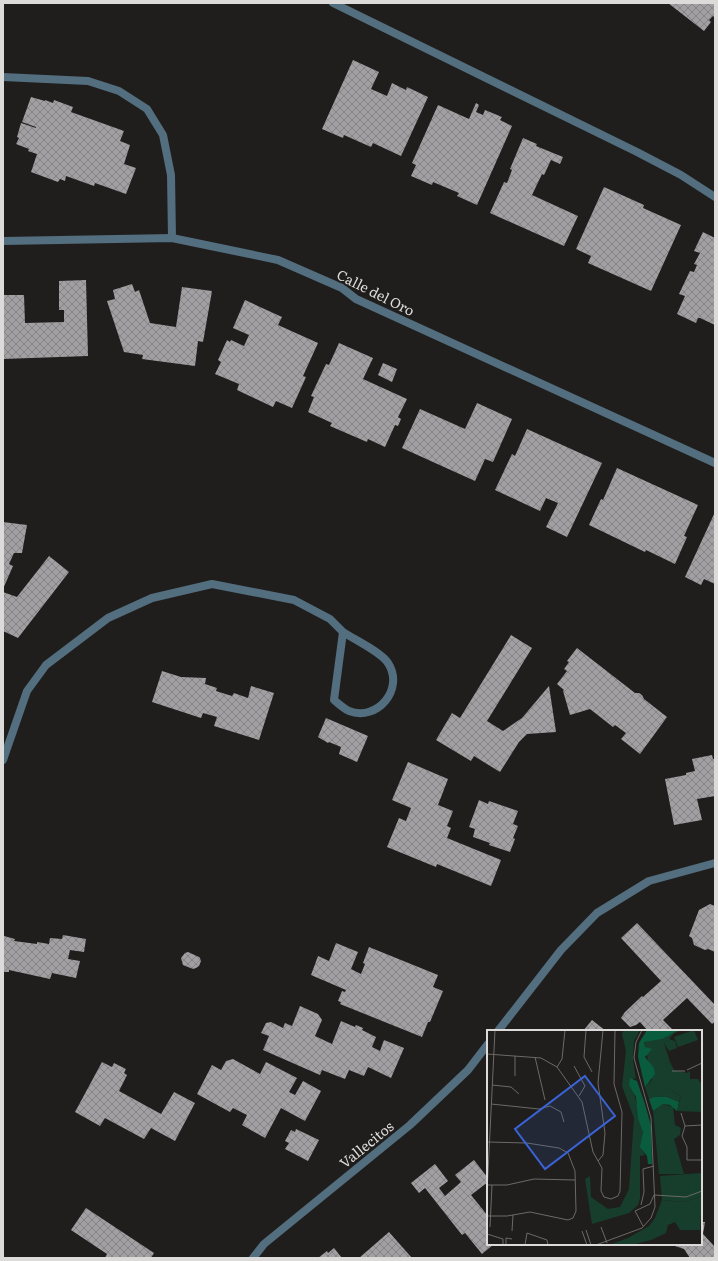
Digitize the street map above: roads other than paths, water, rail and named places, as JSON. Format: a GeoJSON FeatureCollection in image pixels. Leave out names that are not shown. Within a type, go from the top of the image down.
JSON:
{"type":"FeatureCollection","features":[{"type":"Feature","properties":{"kind":"street"},"geometry":{"type":"LineString","coordinates":[[333,3],[637,152],[681,175],[715,197]]}},
{"type":"Feature","properties":{"kind":"street"},"geometry":{"type":"LineString","coordinates":[[3,77],[88,81],[119,91],[147,109],[163,135],[171,175],[172,238]]}},
{"type":"Feature","properties":{"kind":"street","name":"Calle del Oro"},"geometry":{"type":"LineString","coordinates":[[3,241],[172,238],[278,260],[342,288],[356,299],[715,464]]}},
{"type":"Feature","properties":{"kind":"street"},"geometry":{"type":"LineString","coordinates":[[3,760],[27,691],[46,665],[108,618],[152,598],[212,584],[294,600],[330,619],[343,632],[382,655],[389,664],[393,674],[393,685],[389,696],[382,705],[372,710],[362,713],[350,711],[342,707],[334,700],[343,632]]}},
{"type":"Feature","properties":{"kind":"street"},"geometry":{"type":"LineString","coordinates":[[499,1030],[561,950],[597,913],[649,881],[715,863]]}},
{"type":"Feature","properties":{"kind":"street","name":"Vallecitos"},"geometry":{"type":"LineString","coordinates":[[253,1258],[264,1244],[410,1125],[468,1070],[487,1045]]}}]}
